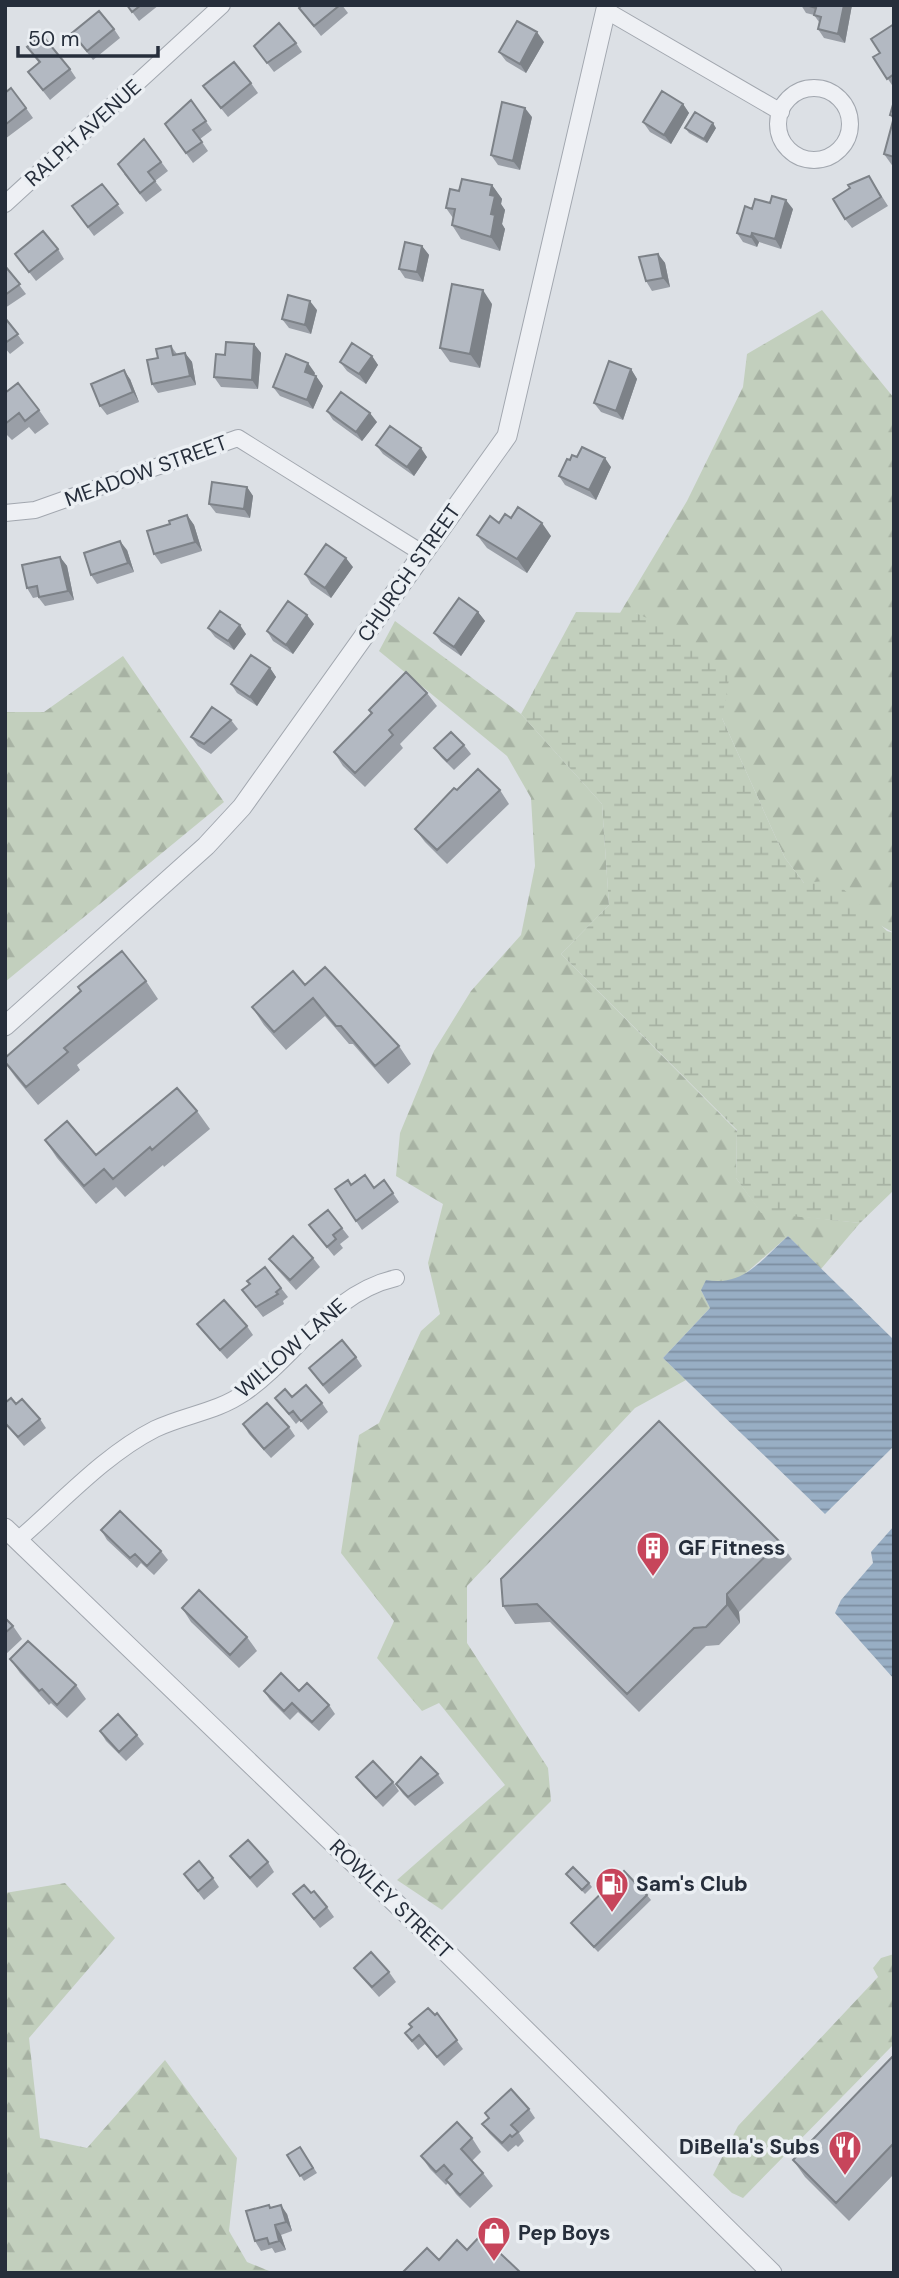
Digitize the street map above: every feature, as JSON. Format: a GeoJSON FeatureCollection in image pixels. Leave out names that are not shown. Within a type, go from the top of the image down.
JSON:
{"type":"FeatureCollection","features":[{"type":"Feature","properties":{"kind":"street","name":"RALPH AVENUE"},"geometry":{"type":"LineString","coordinates":[[5,204],[222,5]]}},
{"type":"Feature","properties":{"kind":"street"},"geometry":{"type":"LineString","coordinates":[[607,8],[781,111]]}},
{"type":"Feature","properties":{"kind":"street","name":"CHURCH STREET"},"geometry":{"type":"LineString","coordinates":[[5,1026],[206,846],[242,807],[507,436],[607,8]]}},
{"type":"Feature","properties":{"kind":"street"},"geometry":{"type":"LineString","coordinates":[[806,89],[829,92],[846,107],[850,129],[847,140],[840,150],[819,160],[795,155],[780,136],[781,111],[796,93],[806,89]]}},
{"type":"Feature","properties":{"kind":"street","name":"MEADOW STREET"},"geometry":{"type":"LineString","coordinates":[[5,513],[35,510],[238,438],[422,553]]}},
{"type":"Feature","properties":{"kind":"street","name":"WILLOW LANE"},"geometry":{"type":"LineString","coordinates":[[12,1534],[129,1444],[157,1428],[222,1405],[245,1392],[345,1300],[373,1283],[396,1278]]}},
{"type":"Feature","properties":{"kind":"street","name":"ROWLEY STREET"},"geometry":{"type":"LineString","coordinates":[[12,1534],[423,1930],[772,2273]]}},
{"type":"Feature","properties":{"kind":"green space"},"geometry":{"type":"Polygon","coordinates":[[[822,310],[894,398],[894,933],[804,883],[785,858],[722,718],[636,613],[620,613],[687,501],[743,387],[747,354],[822,310]]]}},
{"type":"Feature","properties":{"kind":"green space"},"geometry":{"type":"Polygon","coordinates":[[[576,612],[636,613],[677,632],[730,674],[722,718],[785,858],[804,883],[834,880],[887,931],[894,933],[894,1190],[860,1223],[761,1213],[736,1178],[737,1130],[561,954],[609,905],[602,804],[521,714],[576,612]]]}},
{"type":"Feature","properties":{"kind":"green space"},"geometry":{"type":"Polygon","coordinates":[[[395,621],[521,714],[602,804],[609,905],[561,954],[737,1131],[736,1178],[761,1212],[860,1223],[821,1269],[788,1236],[738,1280],[720,1282],[701,1290],[710,1308],[663,1358],[686,1380],[635,1408],[467,1586],[467,1643],[548,1768],[551,1801],[442,1910],[397,1880],[505,1785],[439,1703],[422,1711],[377,1658],[394,1621],[341,1553],[359,1435],[379,1423],[421,1331],[440,1314],[428,1263],[443,1204],[396,1176],[400,1133],[434,1051],[471,991],[521,935],[535,866],[531,798],[507,756],[379,651],[395,621]]]}},
{"type":"Feature","properties":{"kind":"green space"},"geometry":{"type":"Polygon","coordinates":[[[123,656],[224,802],[5,982],[5,712],[44,712],[123,656]]]}},
{"type":"Feature","properties":{"kind":"green space"},"geometry":{"type":"Polygon","coordinates":[[[65,1883],[115,1938],[29,2038],[40,2138],[87,2148],[165,2060],[237,2158],[229,2231],[247,2262],[274,2273],[5,2273],[5,1893],[65,1883]]]}},
{"type":"Feature","properties":{"kind":"green space"},"geometry":{"type":"Polygon","coordinates":[[[894,1954],[894,2044],[743,2198],[732,2193],[713,2175],[738,2126],[878,1977],[873,1968],[881,1958],[894,1954]]]}},
{"type":"Feature","properties":{"kind":"water"},"geometry":{"type":"Polygon","coordinates":[[[788,1236],[894,1340],[894,1446],[825,1514],[663,1358],[710,1308],[701,1290],[706,1280],[719,1281],[742,1275],[761,1262],[788,1236]]]}},
{"type":"Feature","properties":{"kind":"water"},"geometry":{"type":"Polygon","coordinates":[[[894,1526],[894,1679],[835,1613],[841,1600],[873,1563],[871,1552],[894,1526]]]}},
{"type":"Feature","properties":{"kind":"building"},"geometry":{"type":"Polygon","coordinates":[[[127,5],[141,5],[132,12],[127,5]]]}},
{"type":"Feature","properties":{"kind":"building"},"geometry":{"type":"Polygon","coordinates":[[[302,5],[340,5],[314,26],[299,8],[302,5]]]}},
{"type":"Feature","properties":{"kind":"building"},"geometry":{"type":"Polygon","coordinates":[[[806,5],[844,5],[838,34],[818,29],[821,17],[814,15],[816,8],[806,5]]]}},
{"type":"Feature","properties":{"kind":"building"},"geometry":{"type":"Polygon","coordinates":[[[99,11],[114,29],[87,51],[72,33],[99,11]]]}},
{"type":"Feature","properties":{"kind":"building"},"geometry":{"type":"Polygon","coordinates":[[[517,21],[537,32],[520,64],[499,52],[517,21]]]}},
{"type":"Feature","properties":{"kind":"building"},"geometry":{"type":"Polygon","coordinates":[[[279,23],[296,43],[267,63],[254,46],[279,23]]]}},
{"type":"Feature","properties":{"kind":"building"},"geometry":{"type":"Polygon","coordinates":[[[894,24],[894,74],[887,79],[873,57],[880,53],[871,39],[894,24]]]}},
{"type":"Feature","properties":{"kind":"building"},"geometry":{"type":"Polygon","coordinates":[[[42,35],[70,69],[43,90],[28,72],[40,62],[27,47],[42,35]]]}},
{"type":"Feature","properties":{"kind":"building"},"geometry":{"type":"Polygon","coordinates":[[[234,62],[251,83],[221,108],[203,86],[234,62]]]}},
{"type":"Feature","properties":{"kind":"building"},"geometry":{"type":"Polygon","coordinates":[[[11,88],[26,108],[5,125],[5,93],[11,88]]]}},
{"type":"Feature","properties":{"kind":"building"},"geometry":{"type":"Polygon","coordinates":[[[662,91],[683,104],[664,135],[643,122],[662,91]]]}},
{"type":"Feature","properties":{"kind":"building"},"geometry":{"type":"Polygon","coordinates":[[[191,100],[206,121],[193,130],[202,142],[186,153],[165,124],[191,100]]]}},
{"type":"Feature","properties":{"kind":"building"},"geometry":{"type":"Polygon","coordinates":[[[502,102],[525,108],[513,161],[491,155],[502,102]]]}},
{"type":"Feature","properties":{"kind":"building"},"geometry":{"type":"Polygon","coordinates":[[[695,112],[713,123],[704,139],[685,128],[695,112]]]}},
{"type":"Feature","properties":{"kind":"building"},"geometry":{"type":"Polygon","coordinates":[[[894,117],[894,157],[884,154],[894,117]]]}},
{"type":"Feature","properties":{"kind":"building"},"geometry":{"type":"Polygon","coordinates":[[[144,139],[161,162],[148,172],[155,181],[140,193],[118,164],[144,139]]]}},
{"type":"Feature","properties":{"kind":"building"},"geometry":{"type":"Polygon","coordinates":[[[869,176],[881,197],[845,219],[833,199],[850,188],[848,185],[869,176]]]}},
{"type":"Feature","properties":{"kind":"building"},"geometry":{"type":"Polygon","coordinates":[[[462,179],[492,185],[490,195],[495,196],[491,214],[495,215],[491,237],[452,225],[455,209],[446,208],[450,189],[459,191],[462,179]]]}},
{"type":"Feature","properties":{"kind":"building"},"geometry":{"type":"Polygon","coordinates":[[[102,184],[118,204],[88,227],[72,206],[102,184]]]}},
{"type":"Feature","properties":{"kind":"building"},"geometry":{"type":"Polygon","coordinates":[[[772,196],[786,200],[775,239],[752,233],[751,237],[737,233],[745,206],[752,209],[755,199],[770,203],[772,196]]]}},
{"type":"Feature","properties":{"kind":"building"},"geometry":{"type":"Polygon","coordinates":[[[43,231],[58,249],[29,272],[15,254],[43,231]]]}},
{"type":"Feature","properties":{"kind":"building"},"geometry":{"type":"Polygon","coordinates":[[[405,242],[422,246],[417,272],[399,269],[405,242]]]}},
{"type":"Feature","properties":{"kind":"building"},"geometry":{"type":"Polygon","coordinates":[[[658,254],[663,278],[646,281],[639,257],[658,254]]]}},
{"type":"Feature","properties":{"kind":"building"},"geometry":{"type":"Polygon","coordinates":[[[5,266],[20,284],[5,295],[5,266]]]}},
{"type":"Feature","properties":{"kind":"building"},"geometry":{"type":"Polygon","coordinates":[[[452,284],[483,290],[470,354],[440,348],[452,284]]]}},
{"type":"Feature","properties":{"kind":"building"},"geometry":{"type":"Polygon","coordinates":[[[288,295],[310,301],[305,325],[282,319],[288,295]]]}},
{"type":"Feature","properties":{"kind":"building"},"geometry":{"type":"Polygon","coordinates":[[[5,318],[18,334],[5,343],[5,318]]]}},
{"type":"Feature","properties":{"kind":"building"},"geometry":{"type":"Polygon","coordinates":[[[226,342],[254,344],[252,380],[214,377],[216,354],[225,355],[226,342]]]}},
{"type":"Feature","properties":{"kind":"building"},"geometry":{"type":"Polygon","coordinates":[[[352,343],[372,356],[359,374],[340,362],[352,343]]]}},
{"type":"Feature","properties":{"kind":"building"},"geometry":{"type":"Polygon","coordinates":[[[171,346],[173,355],[185,353],[190,376],[152,384],[147,360],[158,358],[156,349],[171,346]]]}},
{"type":"Feature","properties":{"kind":"building"},"geometry":{"type":"Polygon","coordinates":[[[286,354],[308,363],[305,372],[316,376],[307,400],[273,387],[286,354]]]}},
{"type":"Feature","properties":{"kind":"building"},"geometry":{"type":"Polygon","coordinates":[[[609,361],[631,369],[616,411],[594,403],[609,361]]]}},
{"type":"Feature","properties":{"kind":"building"},"geometry":{"type":"Polygon","coordinates":[[[124,370],[133,392],[100,406],[91,384],[124,370]]]}},
{"type":"Feature","properties":{"kind":"building"},"geometry":{"type":"Polygon","coordinates":[[[18,383],[39,410],[25,421],[19,413],[5,424],[5,393],[18,383]]]}},
{"type":"Feature","properties":{"kind":"building"},"geometry":{"type":"Polygon","coordinates":[[[341,392],[370,413],[356,432],[327,411],[341,392]]]}},
{"type":"Feature","properties":{"kind":"building"},"geometry":{"type":"Polygon","coordinates":[[[390,426],[421,448],[407,467],[376,445],[390,426]]]}},
{"type":"Feature","properties":{"kind":"building"},"geometry":{"type":"Polygon","coordinates":[[[582,447],[605,458],[589,490],[559,476],[567,459],[570,460],[572,455],[577,457],[582,447]]]}},
{"type":"Feature","properties":{"kind":"building"},"geometry":{"type":"Polygon","coordinates":[[[212,482],[247,487],[244,509],[209,504],[212,482]]]}},
{"type":"Feature","properties":{"kind":"building"},"geometry":{"type":"Polygon","coordinates":[[[518,507],[542,523],[517,559],[477,535],[490,516],[499,523],[505,514],[511,518],[518,507]]]}},
{"type":"Feature","properties":{"kind":"building"},"geometry":{"type":"Polygon","coordinates":[[[187,515],[195,542],[154,554],[147,531],[187,515]]]}},
{"type":"Feature","properties":{"kind":"building"},"geometry":{"type":"Polygon","coordinates":[[[120,541],[128,563],[91,575],[84,553],[120,541]]]}},
{"type":"Feature","properties":{"kind":"building"},"geometry":{"type":"Polygon","coordinates":[[[326,544],[346,558],[325,588],[305,574],[326,544]]]}},
{"type":"Feature","properties":{"kind":"building"},"geometry":{"type":"Polygon","coordinates":[[[60,557],[68,591],[39,597],[37,586],[27,588],[22,565],[60,557]]]}},
{"type":"Feature","properties":{"kind":"building"},"geometry":{"type":"Polygon","coordinates":[[[459,598],[478,612],[454,647],[434,633],[459,598]]]}},
{"type":"Feature","properties":{"kind":"building"},"geometry":{"type":"Polygon","coordinates":[[[288,601],[307,615],[286,645],[267,631],[288,601]]]}},
{"type":"Feature","properties":{"kind":"building"},"geometry":{"type":"Polygon","coordinates":[[[220,611],[240,625],[228,641],[208,628],[220,611]]]}},
{"type":"Feature","properties":{"kind":"building"},"geometry":{"type":"Polygon","coordinates":[[[251,655],[270,668],[250,697],[231,684],[251,655]]]}},
{"type":"Feature","properties":{"kind":"building"},"geometry":{"type":"Polygon","coordinates":[[[406,672],[427,693],[389,730],[393,735],[355,773],[334,752],[372,713],[369,710],[406,672]]]}},
{"type":"Feature","properties":{"kind":"building"},"geometry":{"type":"Polygon","coordinates":[[[212,707],[231,720],[204,744],[191,737],[212,707]]]}},
{"type":"Feature","properties":{"kind":"building"},"geometry":{"type":"Polygon","coordinates":[[[451,732],[464,745],[447,761],[434,748],[451,732]]]}},
{"type":"Feature","properties":{"kind":"building"},"geometry":{"type":"Polygon","coordinates":[[[478,769],[500,790],[437,850],[415,829],[454,788],[457,790],[478,769]]]}},
{"type":"Feature","properties":{"kind":"building"},"geometry":{"type":"Polygon","coordinates":[[[122,951],[146,981],[64,1048],[68,1052],[26,1087],[5,1062],[5,1058],[81,991],[78,987],[122,951]]]}},
{"type":"Feature","properties":{"kind":"building"},"geometry":{"type":"Polygon","coordinates":[[[325,967],[399,1046],[375,1066],[313,998],[274,1032],[252,1007],[293,971],[305,985],[325,967]]]}},
{"type":"Feature","properties":{"kind":"building"},"geometry":{"type":"Polygon","coordinates":[[[177,1088],[197,1111],[113,1179],[104,1169],[84,1186],[45,1140],[67,1121],[96,1155],[177,1088]]]}},
{"type":"Feature","properties":{"kind":"building"},"geometry":{"type":"Polygon","coordinates":[[[365,1175],[374,1188],[384,1180],[393,1193],[356,1221],[335,1189],[348,1180],[351,1185],[365,1175]]]}},
{"type":"Feature","properties":{"kind":"building"},"geometry":{"type":"Polygon","coordinates":[[[328,1210],[342,1228],[333,1235],[336,1239],[327,1247],[309,1225],[328,1210]]]}},
{"type":"Feature","properties":{"kind":"building"},"geometry":{"type":"Polygon","coordinates":[[[293,1236],[313,1258],[290,1280],[269,1259],[293,1236]]]}},
{"type":"Feature","properties":{"kind":"building"},"geometry":{"type":"Polygon","coordinates":[[[265,1267],[281,1288],[276,1292],[278,1294],[256,1307],[242,1290],[250,1284],[247,1281],[265,1267]]]}},
{"type":"Feature","properties":{"kind":"building"},"geometry":{"type":"Polygon","coordinates":[[[224,1300],[247,1326],[220,1350],[197,1324],[224,1300]]]}},
{"type":"Feature","properties":{"kind":"building"},"geometry":{"type":"Polygon","coordinates":[[[342,1340],[356,1357],[323,1385],[309,1368],[342,1340]]]}},
{"type":"Feature","properties":{"kind":"building"},"geometry":{"type":"Polygon","coordinates":[[[306,1385],[322,1403],[301,1421],[293,1411],[289,1414],[275,1398],[285,1389],[292,1397],[306,1385]]]}},
{"type":"Feature","properties":{"kind":"building"},"geometry":{"type":"Polygon","coordinates":[[[11,1398],[16,1404],[22,1399],[40,1419],[18,1437],[5,1423],[5,1403],[11,1398]]]}},
{"type":"Feature","properties":{"kind":"building"},"geometry":{"type":"Polygon","coordinates":[[[267,1403],[289,1427],[264,1449],[243,1424],[267,1403]]]}},
{"type":"Feature","properties":{"kind":"building","name":"GF Fitness"},"geometry":{"type":"Polygon","coordinates":[[[659,1421],[780,1542],[727,1594],[727,1605],[706,1627],[694,1628],[627,1694],[537,1604],[503,1606],[501,1579],[659,1421]]]}},
{"type":"Feature","properties":{"kind":"building"},"geometry":{"type":"Polygon","coordinates":[[[120,1511],[161,1551],[147,1566],[135,1554],[130,1558],[101,1530],[120,1511]]]}},
{"type":"Feature","properties":{"kind":"building"},"geometry":{"type":"Polygon","coordinates":[[[199,1590],[247,1637],[230,1655],[182,1608],[199,1590]]]}},
{"type":"Feature","properties":{"kind":"building"},"geometry":{"type":"Polygon","coordinates":[[[5,1618],[13,1626],[5,1633],[5,1618]]]}},
{"type":"Feature","properties":{"kind":"building"},"geometry":{"type":"Polygon","coordinates":[[[28,1641],[76,1685],[57,1705],[42,1689],[39,1691],[10,1659],[28,1641]]]}},
{"type":"Feature","properties":{"kind":"building"},"geometry":{"type":"Polygon","coordinates":[[[281,1673],[299,1691],[307,1683],[329,1705],[312,1722],[292,1703],[284,1711],[264,1691],[281,1673]]]}},
{"type":"Feature","properties":{"kind":"building"},"geometry":{"type":"Polygon","coordinates":[[[118,1714],[137,1735],[119,1752],[100,1731],[118,1714]]]}},
{"type":"Feature","properties":{"kind":"building"},"geometry":{"type":"Polygon","coordinates":[[[421,1757],[438,1774],[408,1797],[396,1784],[421,1757]]]}},
{"type":"Feature","properties":{"kind":"building"},"geometry":{"type":"Polygon","coordinates":[[[373,1761],[393,1782],[376,1798],[356,1777],[373,1761]]]}},
{"type":"Feature","properties":{"kind":"building"},"geometry":{"type":"Polygon","coordinates":[[[248,1840],[268,1862],[250,1878],[230,1856],[248,1840]]]}},
{"type":"Feature","properties":{"kind":"building"},"geometry":{"type":"Polygon","coordinates":[[[199,1861],[213,1878],[198,1891],[184,1874],[199,1861]]]}},
{"type":"Feature","properties":{"kind":"building"},"geometry":{"type":"Polygon","coordinates":[[[573,1867],[589,1883],[582,1890],[566,1874],[573,1867]]]}},
{"type":"Feature","properties":{"kind":"building","name":"Sam's Club"},"geometry":{"type":"Polygon","coordinates":[[[624,1871],[647,1895],[594,1947],[571,1923],[624,1871]]]}},
{"type":"Feature","properties":{"kind":"building"},"geometry":{"type":"Polygon","coordinates":[[[304,1885],[311,1893],[314,1891],[327,1907],[314,1919],[293,1894],[304,1885]]]}},
{"type":"Feature","properties":{"kind":"building"},"geometry":{"type":"Polygon","coordinates":[[[371,1952],[389,1972],[372,1987],[354,1968],[371,1952]]]}},
{"type":"Feature","properties":{"kind":"building"},"geometry":{"type":"Polygon","coordinates":[[[428,2008],[435,2015],[437,2013],[457,2040],[437,2057],[419,2035],[412,2041],[405,2033],[412,2027],[409,2024],[428,2008]]]}},
{"type":"Feature","properties":{"kind":"building"},"geometry":{"type":"Polygon","coordinates":[[[894,2055],[894,2143],[836,2203],[793,2160],[894,2055]]]}},
{"type":"Feature","properties":{"kind":"building"},"geometry":{"type":"Polygon","coordinates":[[[511,2089],[529,2109],[511,2125],[518,2132],[502,2143],[482,2124],[489,2118],[485,2113],[511,2089]]]}},
{"type":"Feature","properties":{"kind":"building"},"geometry":{"type":"Polygon","coordinates":[[[457,2122],[472,2138],[461,2149],[483,2173],[460,2195],[446,2180],[452,2174],[444,2165],[436,2172],[421,2156],[457,2122]]]}},
{"type":"Feature","properties":{"kind":"building"},"geometry":{"type":"Polygon","coordinates":[[[300,2147],[313,2168],[300,2176],[287,2155],[300,2147]]]}},
{"type":"Feature","properties":{"kind":"building"},"geometry":{"type":"Polygon","coordinates":[[[269,2205],[270,2208],[281,2205],[286,2222],[275,2225],[279,2241],[269,2244],[267,2238],[255,2241],[246,2211],[269,2205]]]}},
{"type":"Feature","properties":{"kind":"building"},"geometry":{"type":"Polygon","coordinates":[[[481,2235],[521,2273],[402,2273],[427,2248],[439,2260],[457,2240],[467,2250],[481,2235]]]}},
{"type":"Feature","properties":{"kind":"place","name":"GF Fitness"},"geometry":{"type":"Point","coordinates":[653,1578]}},
{"type":"Feature","properties":{"kind":"place","name":"Sam's Club"},"geometry":{"type":"Point","coordinates":[612,1914]}},
{"type":"Feature","properties":{"kind":"place","name":"DiBella's Subs"},"geometry":{"type":"Point","coordinates":[845,2177]}},
{"type":"Feature","properties":{"kind":"place","name":"Pep Boys"},"geometry":{"type":"Point","coordinates":[494,2263]}}]}
